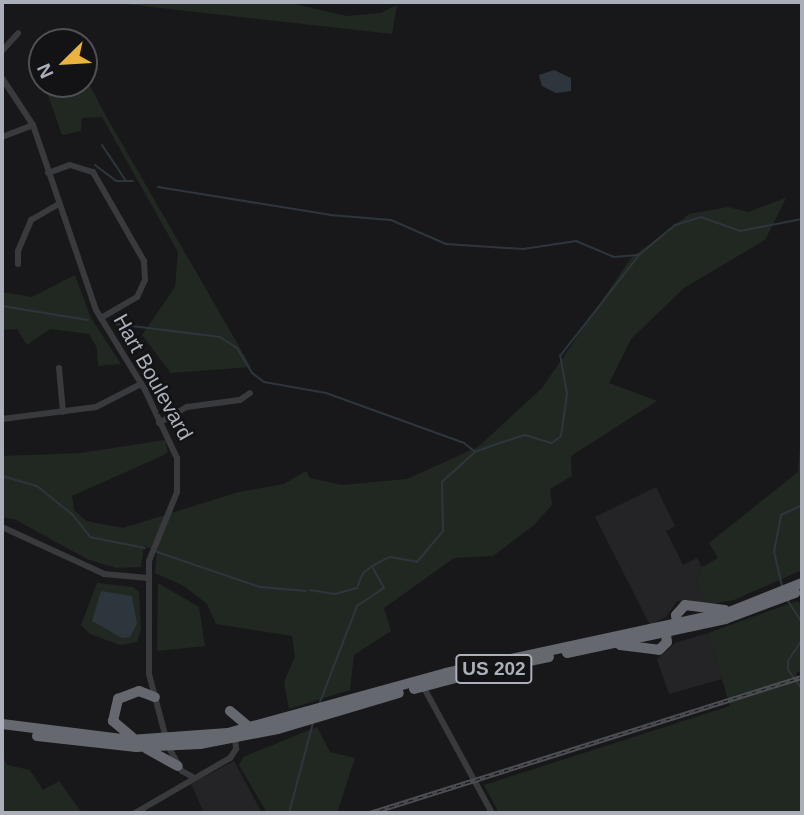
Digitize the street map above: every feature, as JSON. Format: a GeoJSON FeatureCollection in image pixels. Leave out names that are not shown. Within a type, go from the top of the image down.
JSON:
{"type":"FeatureCollection","features":[{"type":"Feature","properties":{"kind":"highway","name":"US 202"},"geometry":{"type":"LineString","coordinates":[[677,626],[739,615],[790,593],[802,583]]}},
{"type":"Feature","properties":{"kind":"highway","name":"US 202"},"geometry":{"type":"LineString","coordinates":[[325,711],[613,643],[790,593]]}},
{"type":"Feature","properties":{"kind":"highway"},"geometry":{"type":"LineString","coordinates":[[677,626],[678,610],[685,605],[732,611]]}},
{"type":"Feature","properties":{"kind":"highway"},"geometry":{"type":"LineString","coordinates":[[613,643],[657,651],[666,645],[665,629]]}},
{"type":"Feature","properties":{"kind":"highway","name":"US 202"},"geometry":{"type":"LineString","coordinates":[[2,731],[140,743],[166,743],[235,735],[306,717],[446,673],[665,629]]}},
{"type":"Feature","properties":{"kind":"highway"},"geometry":{"type":"LineString","coordinates":[[155,698],[146,691],[128,693],[113,707],[117,728],[180,769]]}},
{"type":"Feature","properties":{"kind":"highway"},"geometry":{"type":"LineString","coordinates":[[230,712],[239,724],[250,728]]}},
{"type":"Feature","properties":{"kind":"highway","name":"US 202"},"geometry":{"type":"LineString","coordinates":[[235,735],[250,728],[306,717]]}},
{"type":"Feature","properties":{"kind":"highway","name":"US 202"},"geometry":{"type":"LineString","coordinates":[[2,724],[140,743]]}},
{"type":"Feature","properties":{"kind":"street"},"geometry":{"type":"LineString","coordinates":[[2,51],[18,33]]}},
{"type":"Feature","properties":{"kind":"street","name":"Hart Boulevard"},"geometry":{"type":"LineString","coordinates":[[2,78],[33,125],[101,318],[141,384],[177,458],[179,479],[174,501],[152,545],[148,578],[149,674],[166,743],[180,769]]}},
{"type":"Feature","properties":{"kind":"street"},"geometry":{"type":"LineString","coordinates":[[2,137],[33,125]]}},
{"type":"Feature","properties":{"kind":"street"},"geometry":{"type":"LineString","coordinates":[[48,173],[77,165],[93,172],[144,261],[145,280],[137,297],[101,318]]}},
{"type":"Feature","properties":{"kind":"street"},"geometry":{"type":"LineString","coordinates":[[18,264],[18,251],[31,220],[59,204]]}},
{"type":"Feature","properties":{"kind":"street"},"geometry":{"type":"LineString","coordinates":[[59,368],[63,412]]}},
{"type":"Feature","properties":{"kind":"street"},"geometry":{"type":"LineString","coordinates":[[2,419],[96,407],[141,384]]}},
{"type":"Feature","properties":{"kind":"street"},"geometry":{"type":"LineString","coordinates":[[159,423],[187,407],[240,400],[250,393]]}},
{"type":"Feature","properties":{"kind":"street"},"geometry":{"type":"LineString","coordinates":[[2,527],[104,574],[148,578]]}},
{"type":"Feature","properties":{"kind":"street"},"geometry":{"type":"LineString","coordinates":[[423,686],[492,813]]}},
{"type":"Feature","properties":{"kind":"street"},"geometry":{"type":"LineString","coordinates":[[135,813],[232,755],[235,735]]}},
{"type":"Feature","properties":{"kind":"street"},"geometry":{"type":"LineString","coordinates":[[180,769],[192,778]]}},
{"type":"Feature","properties":{"kind":"street"},"geometry":{"type":"LineString","coordinates":[[180,769],[180,784]]}},
{"type":"Feature","properties":{"kind":"shaded area"},"geometry":{"type":"Polygon","coordinates":[[[108,2],[286,2],[347,16],[381,13],[397,5],[392,34],[108,2]]]}},
{"type":"Feature","properties":{"kind":"shaded area"},"geometry":{"type":"Polygon","coordinates":[[[554,70],[571,78],[571,91],[556,93],[542,86],[539,75],[554,70]]]}},
{"type":"Feature","properties":{"kind":"shaded area"},"geometry":{"type":"Polygon","coordinates":[[[49,98],[97,98],[251,367],[171,373],[142,335],[175,287],[178,252],[102,117],[82,118],[81,131],[62,135],[49,98]]]}},
{"type":"Feature","properties":{"kind":"shaded area"},"geometry":{"type":"Polygon","coordinates":[[[786,198],[765,240],[684,288],[631,339],[609,383],[657,401],[571,456],[572,476],[550,489],[552,505],[534,525],[493,556],[454,558],[384,608],[391,631],[354,655],[350,690],[289,709],[284,682],[295,657],[292,636],[216,624],[207,604],[184,586],[155,573],[157,551],[144,546],[141,567],[116,568],[87,559],[16,520],[2,517],[2,456],[81,453],[165,440],[168,452],[164,455],[72,496],[74,510],[86,521],[123,528],[239,492],[284,484],[306,471],[310,478],[342,485],[407,479],[478,447],[542,388],[631,258],[689,214],[728,207],[748,212],[786,198]]]}},
{"type":"Feature","properties":{"kind":"shaded area"},"geometry":{"type":"Polygon","coordinates":[[[75,275],[91,318],[121,364],[98,366],[97,348],[89,334],[50,329],[27,345],[17,329],[2,330],[2,292],[32,297],[75,275]]]}},
{"type":"Feature","properties":{"kind":"shaded area"},"geometry":{"type":"Polygon","coordinates":[[[802,420],[802,570],[734,600],[707,605],[696,580],[702,567],[718,558],[709,543],[798,472],[802,420]]]}},
{"type":"Feature","properties":{"kind":"shaded area"},"geometry":{"type":"Polygon","coordinates":[[[656,487],[675,526],[666,531],[683,565],[697,558],[702,567],[696,580],[707,605],[677,601],[666,617],[650,625],[595,517],[656,487]]]}},
{"type":"Feature","properties":{"kind":"shaded area"},"geometry":{"type":"Polygon","coordinates":[[[97,583],[133,587],[139,592],[141,630],[137,642],[120,645],[90,634],[81,625],[97,583]]]}},
{"type":"Feature","properties":{"kind":"shaded area"},"geometry":{"type":"Polygon","coordinates":[[[158,583],[199,607],[205,646],[157,651],[158,583]]]}},
{"type":"Feature","properties":{"kind":"shaded area"},"geometry":{"type":"Polygon","coordinates":[[[101,591],[132,596],[137,624],[130,637],[122,638],[92,621],[101,591]]]}},
{"type":"Feature","properties":{"kind":"shaded area"},"geometry":{"type":"Polygon","coordinates":[[[797,601],[802,605],[802,671],[796,673],[802,685],[802,813],[499,813],[484,785],[730,706],[708,633],[797,601]]]}},
{"type":"Feature","properties":{"kind":"shaded area"},"geometry":{"type":"Polygon","coordinates":[[[708,633],[722,679],[669,694],[657,659],[675,643],[708,633]]]}},
{"type":"Feature","properties":{"kind":"shaded area"},"geometry":{"type":"Polygon","coordinates":[[[317,727],[330,752],[355,758],[337,813],[267,813],[239,765],[243,757],[317,727]]]}},
{"type":"Feature","properties":{"kind":"shaded area"},"geometry":{"type":"Polygon","coordinates":[[[2,755],[7,765],[30,770],[43,790],[59,781],[82,813],[2,813],[2,755]]]}},
{"type":"Feature","properties":{"kind":"shaded area"},"geometry":{"type":"Polygon","coordinates":[[[234,761],[262,813],[204,813],[191,784],[234,761]]]}},
{"type":"Feature","properties":{"kind":"waterway"},"geometry":{"type":"LineString","coordinates":[[102,145],[126,181]]}},
{"type":"Feature","properties":{"kind":"waterway"},"geometry":{"type":"LineString","coordinates":[[95,165],[116,181],[133,181]]}},
{"type":"Feature","properties":{"kind":"waterway"},"geometry":{"type":"LineString","coordinates":[[158,187],[330,215],[391,220],[446,244],[523,249],[576,241],[614,257],[638,255]]}},
{"type":"Feature","properties":{"kind":"waterway"},"geometry":{"type":"LineString","coordinates":[[320,702],[357,606],[384,588],[372,566],[390,557],[417,562],[443,531],[442,482],[475,452],[525,435],[552,443],[561,436],[567,394],[560,356],[640,254],[675,225],[701,217],[740,231],[802,219]]}},
{"type":"Feature","properties":{"kind":"waterway"},"geometry":{"type":"LineString","coordinates":[[2,306],[88,320]]}},
{"type":"Feature","properties":{"kind":"waterway"},"geometry":{"type":"LineString","coordinates":[[116,324],[220,337],[237,348],[252,373],[264,382],[326,393],[464,443],[475,452]]}},
{"type":"Feature","properties":{"kind":"waterway"},"geometry":{"type":"LineString","coordinates":[[2,476],[37,486],[73,515],[90,537],[145,548]]}},
{"type":"Feature","properties":{"kind":"waterway"},"geometry":{"type":"LineString","coordinates":[[782,586],[774,552],[781,515],[802,505]]}},
{"type":"Feature","properties":{"kind":"waterway"},"geometry":{"type":"LineString","coordinates":[[157,552],[260,587],[306,591]]}},
{"type":"Feature","properties":{"kind":"waterway"},"geometry":{"type":"LineString","coordinates":[[310,590],[335,594],[357,588],[363,573],[371,567]]}},
{"type":"Feature","properties":{"kind":"waterway"},"geometry":{"type":"LineString","coordinates":[[788,601],[801,621],[802,635]]}},
{"type":"Feature","properties":{"kind":"waterway"},"geometry":{"type":"LineString","coordinates":[[802,640],[788,661],[788,670],[802,689]]}},
{"type":"Feature","properties":{"kind":"waterway"},"geometry":{"type":"LineString","coordinates":[[289,813],[313,723]]}},
{"type":"Feature","properties":{"kind":"railway"},"geometry":{"type":"LineString","coordinates":[[370,813],[802,677]]}}]}
